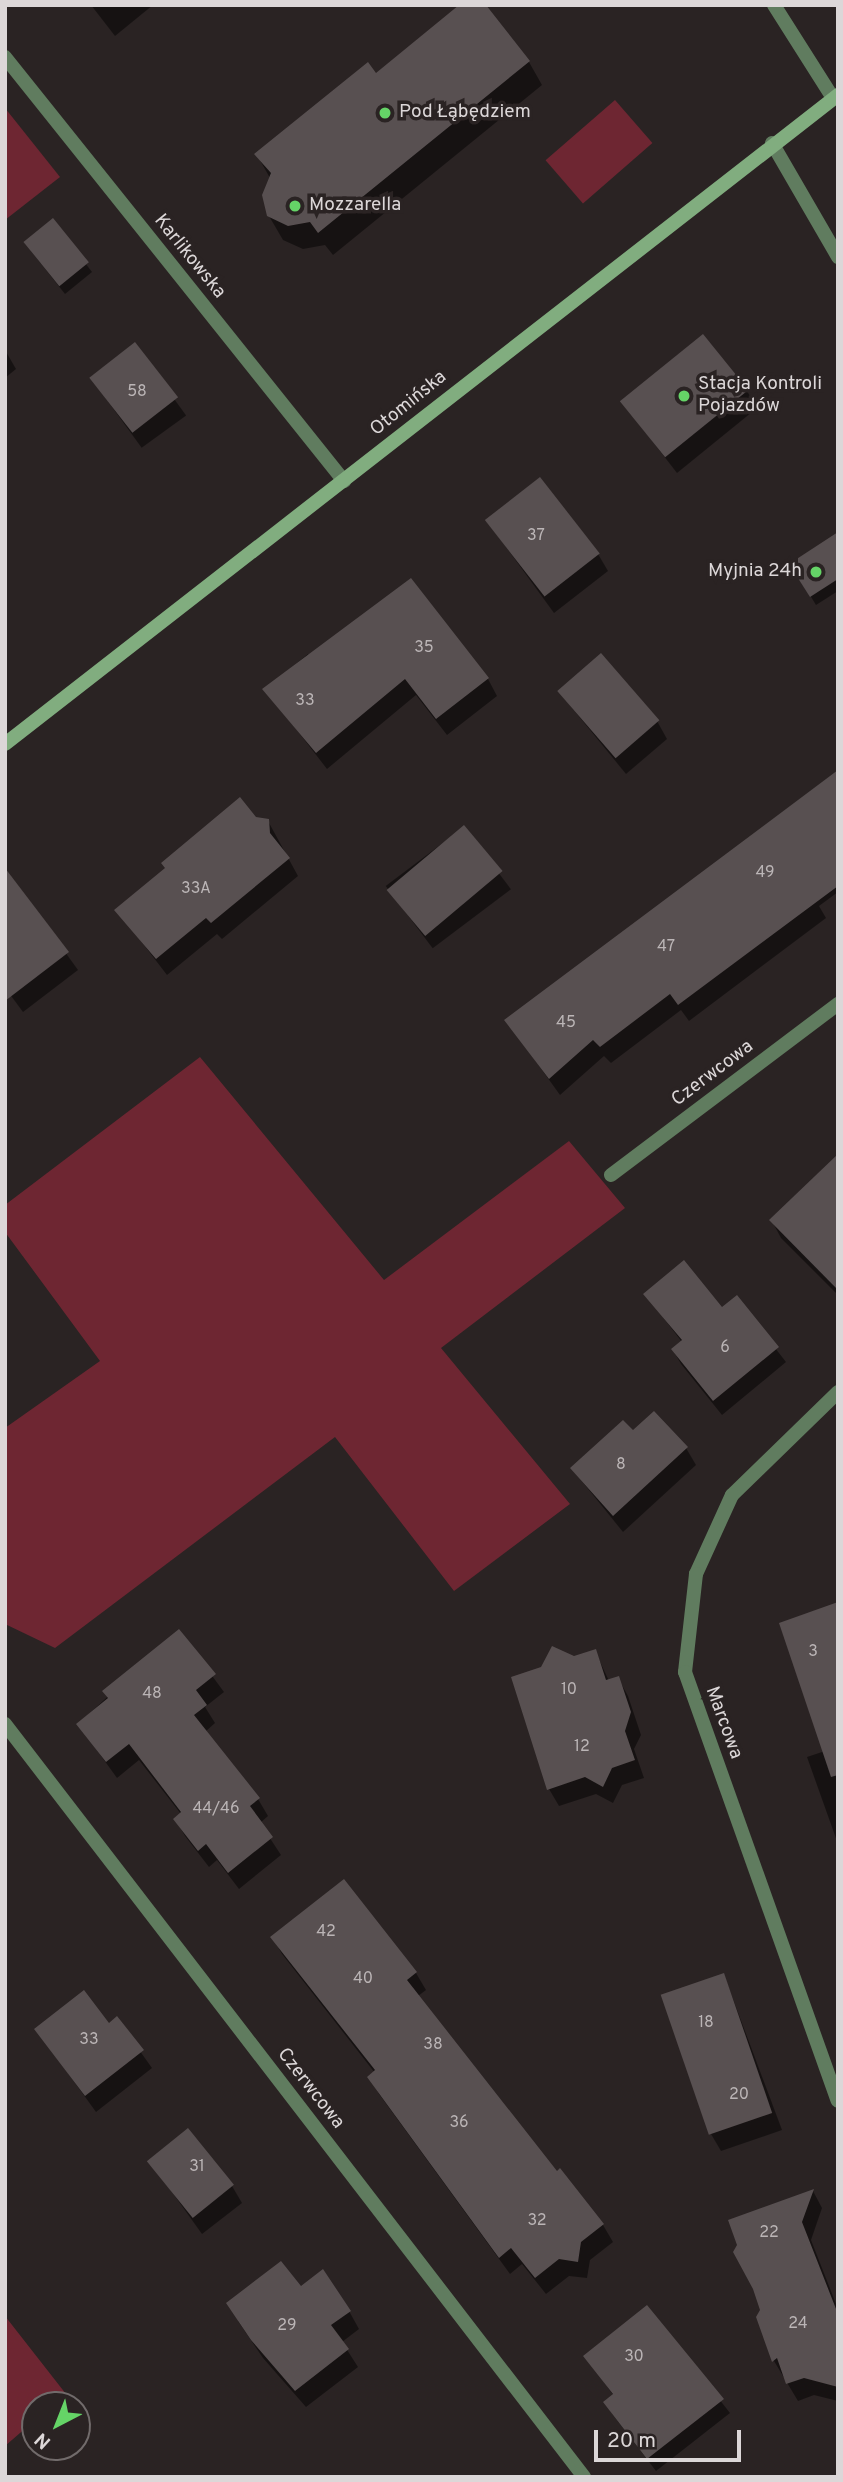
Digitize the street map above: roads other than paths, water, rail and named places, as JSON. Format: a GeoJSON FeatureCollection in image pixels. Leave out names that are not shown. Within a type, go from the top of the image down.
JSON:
{"type":"FeatureCollection","features":[{"type":"Feature","properties":{"kind":"street"},"geometry":{"type":"LineString","coordinates":[[774,5],[835,97]]}},
{"type":"Feature","properties":{"kind":"street","name":"Karlikowska"},"geometry":{"type":"LineString","coordinates":[[5,57],[344,481]]}},
{"type":"Feature","properties":{"kind":"street","name":"Otomińska"},"geometry":{"type":"LineString","coordinates":[[5,744],[772,143],[835,97]]}},
{"type":"Feature","properties":{"kind":"street"},"geometry":{"type":"LineString","coordinates":[[772,143],[838,257]]}},
{"type":"Feature","properties":{"kind":"street","name":"Czerwcowa"},"geometry":{"type":"LineString","coordinates":[[611,1175],[838,1004]]}},
{"type":"Feature","properties":{"kind":"street","name":"Marcowa"},"geometry":{"type":"LineString","coordinates":[[838,1392],[732,1495],[696,1574],[685,1672],[838,2101]]}},
{"type":"Feature","properties":{"kind":"street","name":"Czerwcowa"},"geometry":{"type":"LineString","coordinates":[[5,1724],[584,2477]]}},
{"type":"Feature","properties":{"kind":"place","name":"Pod Łąbędziem"},"geometry":{"type":"Point","coordinates":[385,113]}},
{"type":"Feature","properties":{"kind":"place","name":"Mozzarella"},"geometry":{"type":"Point","coordinates":[295,206]}},
{"type":"Feature","properties":{"kind":"place","name":"Stacja Kontroli Pojazdów"},"geometry":{"type":"Point","coordinates":[684,396]}},
{"type":"Feature","properties":{"kind":"place","name":"Myjnia 24h"},"geometry":{"type":"Point","coordinates":[816,572]}}]}
